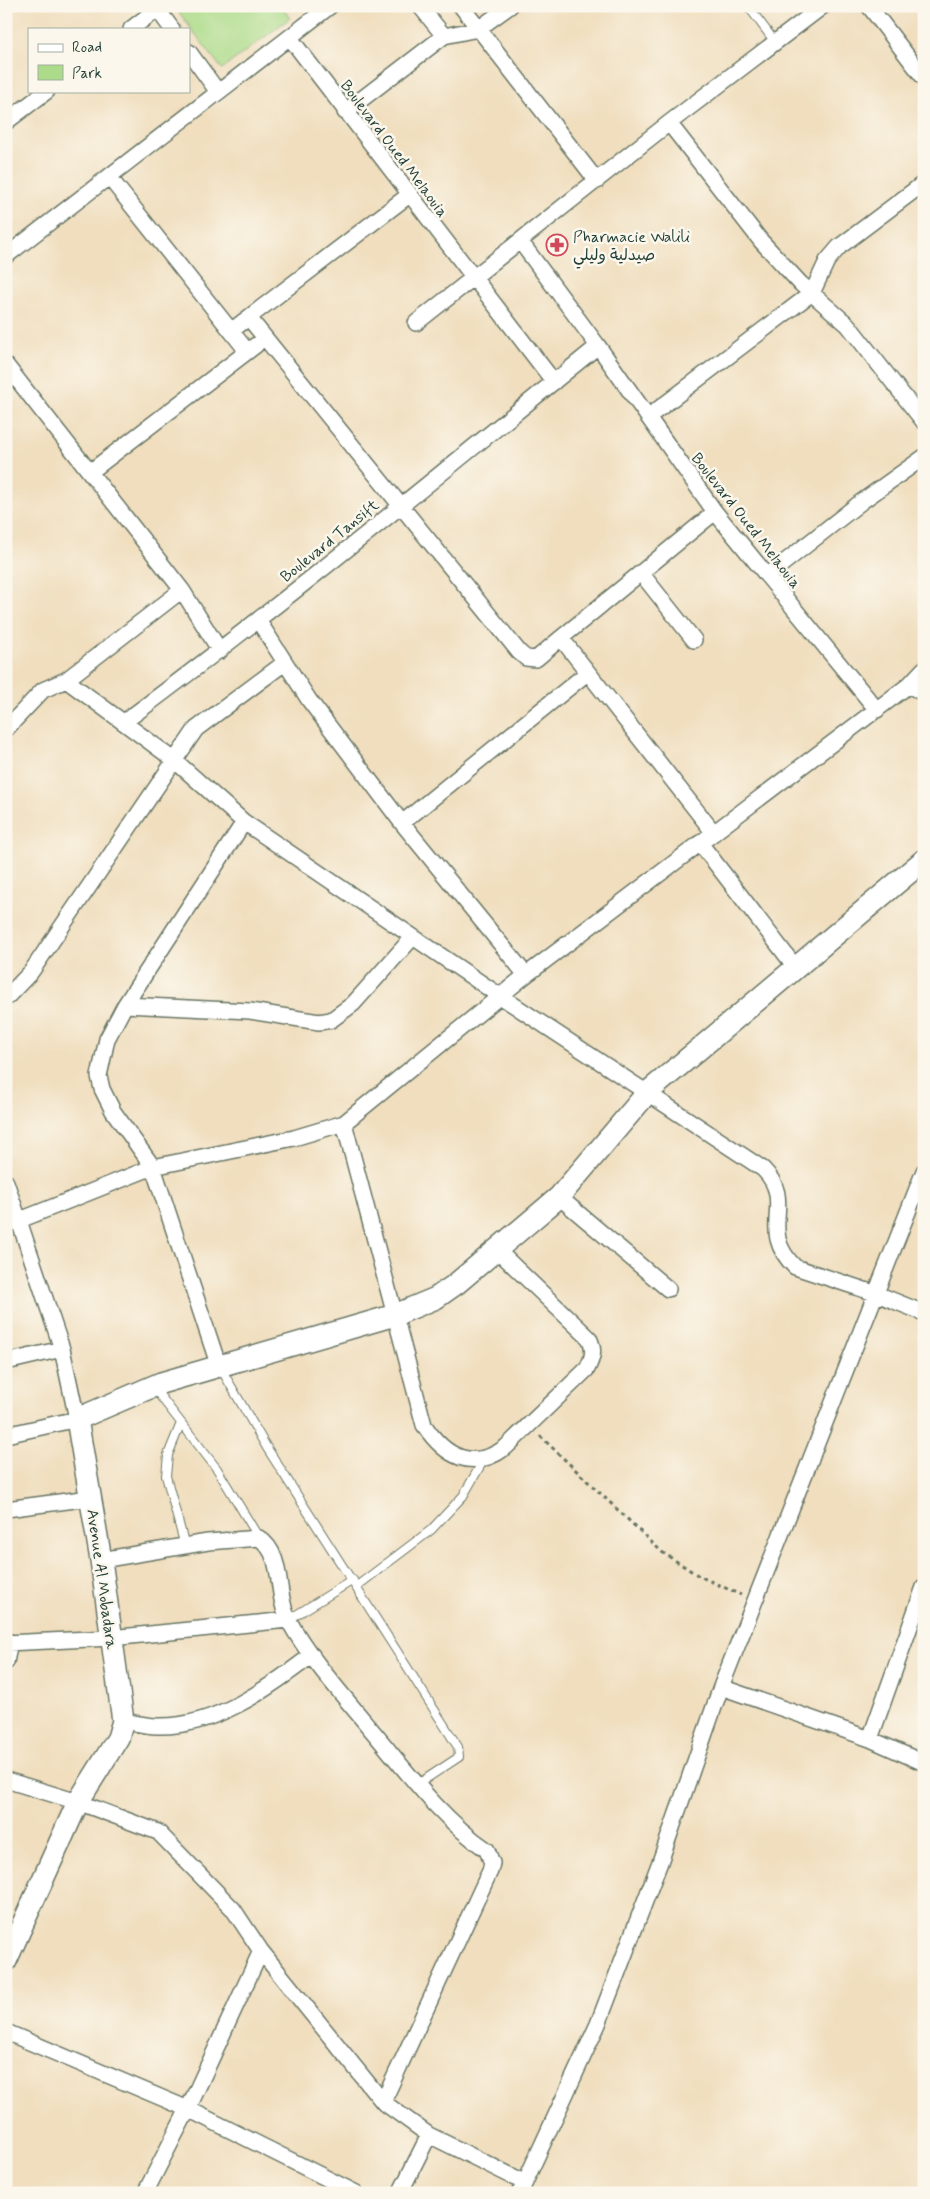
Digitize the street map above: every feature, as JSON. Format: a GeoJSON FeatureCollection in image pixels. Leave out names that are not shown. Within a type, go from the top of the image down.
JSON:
{"type":"FeatureCollection","features":[{"type":"Feature","properties":{"kind":"street"},"geometry":{"type":"LineString","coordinates":[[6,256],[330,6]]}},
{"type":"Feature","properties":{"kind":"street"},"geometry":{"type":"LineString","coordinates":[[420,6],[444,36]]}},
{"type":"Feature","properties":{"kind":"street"},"geometry":{"type":"LineString","coordinates":[[460,6],[597,181]]}},
{"type":"Feature","properties":{"kind":"street"},"geometry":{"type":"LineString","coordinates":[[345,112],[444,36],[478,29],[510,6]]}},
{"type":"Feature","properties":{"kind":"street"},"geometry":{"type":"LineString","coordinates":[[416,323],[669,123],[823,6]]}},
{"type":"Feature","properties":{"kind":"street"},"geometry":{"type":"LineString","coordinates":[[869,6],[924,78]]}},
{"type":"Feature","properties":{"kind":"street"},"geometry":{"type":"LineString","coordinates":[[131,28],[156,7],[171,28]]}},
{"type":"Feature","properties":{"kind":"street","name":"Boulevard Oued Melaouia"},"geometry":{"type":"LineString","coordinates":[[290,38],[473,279],[554,382]]}},
{"type":"Feature","properties":{"kind":"street"},"geometry":{"type":"LineString","coordinates":[[190,53],[218,92]]}},
{"type":"Feature","properties":{"kind":"street"},"geometry":{"type":"LineString","coordinates":[[6,122],[46,92]]}},
{"type":"Feature","properties":{"kind":"street"},"geometry":{"type":"LineString","coordinates":[[669,123],[761,241],[800,284],[848,325],[924,422]]}},
{"type":"Feature","properties":{"kind":"street"},"geometry":{"type":"LineString","coordinates":[[108,178],[247,351]]}},
{"type":"Feature","properties":{"kind":"street"},"geometry":{"type":"LineString","coordinates":[[648,416],[812,293],[827,261],[839,247],[924,183]]}},
{"type":"Feature","properties":{"kind":"street"},"geometry":{"type":"LineString","coordinates":[[232,331],[409,195]]}},
{"type":"Feature","properties":{"kind":"street","name":"Boulevard Oued Melaouia"},"geometry":{"type":"LineString","coordinates":[[520,241],[598,346],[715,512],[877,710]]}},
{"type":"Feature","properties":{"kind":"street"},"geometry":{"type":"LineString","coordinates":[[249,318],[519,652],[526,658],[531,660],[539,657],[715,512]]}},
{"type":"Feature","properties":{"kind":"street"},"geometry":{"type":"LineString","coordinates":[[90,472],[265,338]]}},
{"type":"Feature","properties":{"kind":"street","name":"Boulevard Tansift"},"geometry":{"type":"LineString","coordinates":[[124,722],[220,651],[598,346]]}},
{"type":"Feature","properties":{"kind":"street"},"geometry":{"type":"LineString","coordinates":[[6,365],[182,590],[220,651]]}},
{"type":"Feature","properties":{"kind":"street"},"geometry":{"type":"LineString","coordinates":[[767,576],[861,502],[924,457]]}},
{"type":"Feature","properties":{"kind":"street"},"geometry":{"type":"LineString","coordinates":[[640,573],[694,640]]}},
{"type":"Feature","properties":{"kind":"street"},"geometry":{"type":"LineString","coordinates":[[6,729],[43,690],[66,680],[182,590]]}},
{"type":"Feature","properties":{"kind":"street"},"geometry":{"type":"LineString","coordinates":[[258,620],[283,664],[402,823],[526,975]]}},
{"type":"Feature","properties":{"kind":"street"},"geometry":{"type":"LineString","coordinates":[[561,638],[714,833]]}},
{"type":"Feature","properties":{"kind":"street"},"geometry":{"type":"LineString","coordinates":[[6,998],[31,972],[173,759],[196,729],[283,664]]}},
{"type":"Feature","properties":{"kind":"street"},"geometry":{"type":"LineString","coordinates":[[20,1220],[153,1168],[294,1138],[344,1123],[526,975],[909,686],[924,669]]}},
{"type":"Feature","properties":{"kind":"street"},"geometry":{"type":"LineString","coordinates":[[402,823],[587,673]]}},
{"type":"Feature","properties":{"kind":"street"},"geometry":{"type":"LineString","coordinates":[[66,680],[173,759],[244,822],[500,996],[764,1169],[770,1176],[779,1195],[775,1229],[779,1247],[785,1257],[795,1267],[877,1294],[924,1313]]}},
{"type":"Feature","properties":{"kind":"street"},"geometry":{"type":"LineString","coordinates":[[909,686],[924,694]]}},
{"type":"Feature","properties":{"kind":"street"},"geometry":{"type":"LineString","coordinates":[[219,1367],[153,1168],[113,1111],[102,1089],[99,1076],[107,1038],[125,1005],[244,822]]}},
{"type":"Feature","properties":{"kind":"street"},"geometry":{"type":"LineString","coordinates":[[700,843],[796,968]]}},
{"type":"Feature","properties":{"kind":"street"},"geometry":{"type":"LineString","coordinates":[[6,1435],[77,1418],[152,1387],[395,1316],[436,1298],[497,1250],[558,1197],[648,1092],[924,860]]}},
{"type":"Feature","properties":{"kind":"street"},"geometry":{"type":"LineString","coordinates":[[125,1005],[250,1011],[319,1022],[331,1020],[353,1004],[413,937]]}},
{"type":"Feature","properties":{"kind":"street"},"geometry":{"type":"LineString","coordinates":[[344,1123],[424,1425],[441,1447],[454,1455],[483,1461],[494,1457],[506,1448],[587,1369],[592,1360],[593,1347],[589,1338],[497,1250]]}},
{"type":"Feature","properties":{"kind":"street"},"geometry":{"type":"LineString","coordinates":[[6,1780],[78,1802],[158,1832],[233,1909],[261,1951],[383,2102],[429,2135],[522,2187],[598,2024],[660,1862],[720,1688],[924,1171]]}},
{"type":"Feature","properties":{"kind":"street","name":"Avenue Al Mobadara"},"geometry":{"type":"LineString","coordinates":[[6,1182],[62,1349],[77,1418],[101,1560],[122,1721],[118,1738],[78,1802],[6,1960]]}},
{"type":"Feature","properties":{"kind":"street"},"geometry":{"type":"LineString","coordinates":[[558,1197],[668,1289]]}},
{"type":"Feature","properties":{"kind":"street"},"geometry":{"type":"LineString","coordinates":[[6,1362],[62,1349]]}},
{"type":"Feature","properties":{"kind":"street"},"geometry":{"type":"LineString","coordinates":[[6,1509],[90,1498]]}},
{"type":"Feature","properties":{"kind":"street"},"geometry":{"type":"LineString","coordinates":[[101,1560],[185,1546],[259,1538],[267,1543],[276,1566],[288,1620],[312,1655],[340,1693],[435,1805],[486,1850],[492,1863],[383,2102]]}},
{"type":"Feature","properties":{"kind":"street"},"geometry":{"type":"LineString","coordinates":[[870,1739],[924,1587]]}},
{"type":"Feature","properties":{"kind":"street"},"geometry":{"type":"LineString","coordinates":[[6,1662],[8,1643],[111,1638],[288,1620]]}},
{"type":"Feature","properties":{"kind":"street"},"geometry":{"type":"LineString","coordinates":[[122,1721],[156,1726],[187,1723],[215,1715],[275,1683],[312,1655]]}},
{"type":"Feature","properties":{"kind":"street"},"geometry":{"type":"LineString","coordinates":[[720,1688],[870,1739],[924,1764]]}},
{"type":"Feature","properties":{"kind":"street"},"geometry":{"type":"LineString","coordinates":[[145,2193],[188,2109],[261,1951]]}},
{"type":"Feature","properties":{"kind":"street"},"geometry":{"type":"LineString","coordinates":[[6,2032],[188,2109],[356,2193]]}},
{"type":"Feature","properties":{"kind":"street"},"geometry":{"type":"LineString","coordinates":[[400,2193],[429,2135]]}},
{"type":"Feature","properties":{"kind":"lane"},"geometry":{"type":"LineString","coordinates":[[748,6],[775,42]]}},
{"type":"Feature","properties":{"kind":"lane"},"geometry":{"type":"LineString","coordinates":[[219,1367],[267,1448],[355,1583],[460,1752],[454,1761],[418,1784]]}},
{"type":"Feature","properties":{"kind":"lane"},"geometry":{"type":"LineString","coordinates":[[152,1387],[235,1496],[259,1538]]}},
{"type":"Feature","properties":{"kind":"lane"},"geometry":{"type":"LineString","coordinates":[[181,1423],[168,1455],[166,1476],[185,1546]]}},
{"type":"Feature","properties":{"kind":"lane"},"geometry":{"type":"LineString","coordinates":[[288,1620],[355,1583],[431,1530],[463,1496],[483,1461]]}},
{"type":"Feature","properties":{"kind":"path"},"geometry":{"type":"LineString","coordinates":[[528,1425],[662,1552],[699,1576],[755,1601]]}},
{"type":"Feature","properties":{"kind":"green space"},"geometry":{"type":"Polygon","coordinates":[[[174,6],[281,6],[290,18],[222,69],[174,6]]]}},
{"type":"Feature","properties":{"kind":"place","name":"Pharmacie Walili صيدلية وليلي"},"geometry":{"type":"Point","coordinates":[557,245]}}]}
